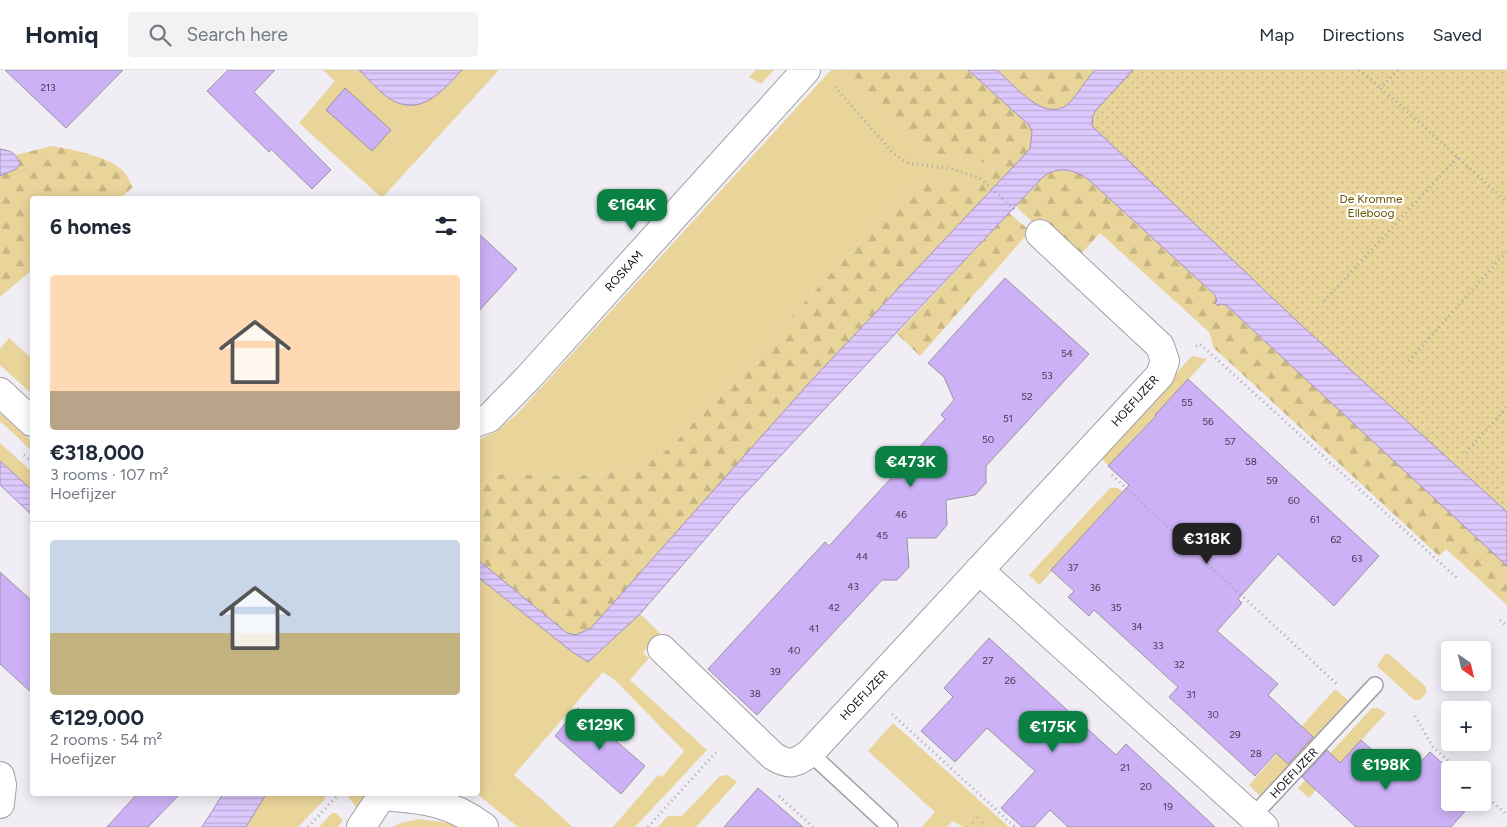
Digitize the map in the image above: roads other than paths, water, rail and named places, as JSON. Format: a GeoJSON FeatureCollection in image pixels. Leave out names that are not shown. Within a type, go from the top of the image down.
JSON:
{"type":"FeatureCollection","features":[{"type":"Feature","properties":{"kind":"street","name":"ROSKAM"},"geometry":{"type":"LineString","coordinates":[[480,421],[489,418],[818,75]]}},
{"type":"Feature","properties":{"kind":"street","name":"HOEFIJZER"},"geometry":{"type":"LineString","coordinates":[[662,650],[774,756],[784,763],[798,762],[810,754],[1160,375],[1165,362],[1160,346],[1031,225]]}},
{"type":"Feature","properties":{"kind":"street"},"geometry":{"type":"LineString","coordinates":[[0,392],[30,420]]}},
{"type":"Feature","properties":{"kind":"street","name":"HOEFIJZER"},"geometry":{"type":"LineString","coordinates":[[979,570],[1259,822]]}},
{"type":"Feature","properties":{"kind":"street"},"geometry":{"type":"LineString","coordinates":[[0,776],[0,804]]}},
{"type":"Feature","properties":{"kind":"street"},"geometry":{"type":"LineString","coordinates":[[361,827],[382,796]]}},
{"type":"Feature","properties":{"kind":"street"},"geometry":{"type":"LineString","coordinates":[[391,796],[436,802],[457,810],[484,827]]}},
{"type":"Feature","properties":{"kind":"lane","name":"HOEFIJZER"},"geometry":{"type":"LineString","coordinates":[[1259,822],[1375,685]]}},
{"type":"Feature","properties":{"kind":"lane"},"geometry":{"type":"LineString","coordinates":[[810,754],[890,827]]}},
{"type":"Feature","properties":{"kind":"park label","name":"De Kromme Elleboog"},"geometry":{"type":"Point","coordinates":[1371,206]}}]}
